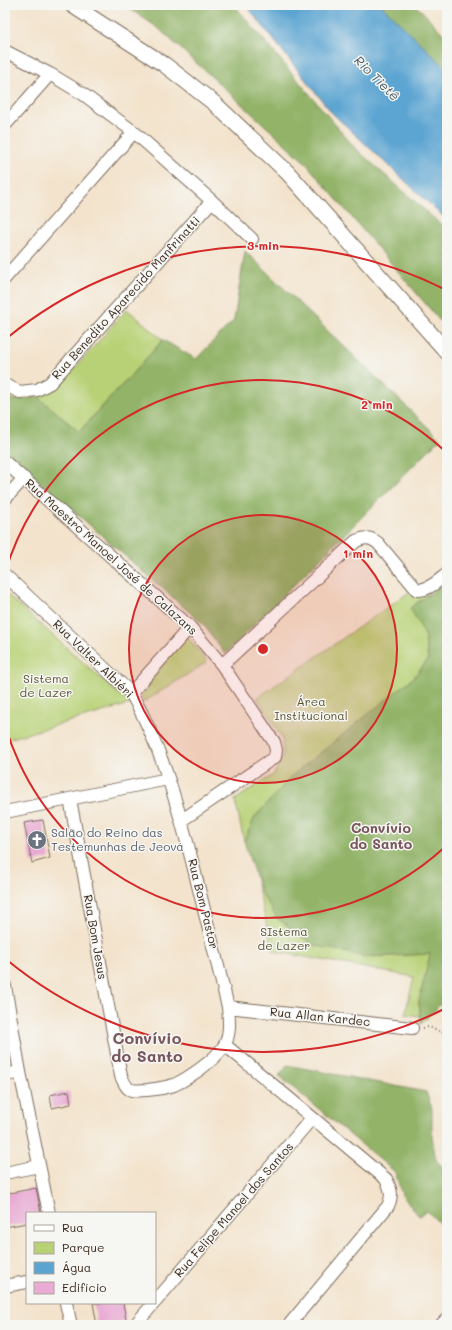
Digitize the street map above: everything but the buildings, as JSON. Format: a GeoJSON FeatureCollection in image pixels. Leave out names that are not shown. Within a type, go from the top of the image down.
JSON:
{"type":"FeatureCollection","features":[{"type":"Feature","properties":{"kind":"street"},"geometry":{"type":"LineString","coordinates":[[72,5],[165,65],[214,103],[288,173],[447,352]]}},
{"type":"Feature","properties":{"kind":"street"},"geometry":{"type":"LineString","coordinates":[[5,51],[50,74],[83,94],[134,132],[212,201],[252,239]]}},
{"type":"Feature","properties":{"kind":"street"},"geometry":{"type":"LineString","coordinates":[[5,125],[50,74]]}},
{"type":"Feature","properties":{"kind":"street"},"geometry":{"type":"LineString","coordinates":[[5,278],[134,132]]}},
{"type":"Feature","properties":{"kind":"street","name":"Rua Benedito Aparecido Manfrinatti"},"geometry":{"type":"LineString","coordinates":[[5,385],[20,392],[37,390],[50,383],[212,201]]}},
{"type":"Feature","properties":{"kind":"street","name":"Rua Maestro Manoel José de Calazans"},"geometry":{"type":"LineString","coordinates":[[5,462],[190,628],[222,665],[274,742],[276,750],[275,757],[182,820]]}},
{"type":"Feature","properties":{"kind":"street"},"geometry":{"type":"LineString","coordinates":[[5,499],[24,478]]}},
{"type":"Feature","properties":{"kind":"street"},"geometry":{"type":"LineString","coordinates":[[222,665],[356,541],[362,538],[368,538],[378,543],[417,590],[427,588],[447,574]]}},
{"type":"Feature","properties":{"kind":"street","name":"Rua Valter Albiéri"},"geometry":{"type":"LineString","coordinates":[[5,575],[131,693],[142,712],[168,779]]}},
{"type":"Feature","properties":{"kind":"street"},"geometry":{"type":"LineString","coordinates":[[131,693],[190,628]]}},
{"type":"Feature","properties":{"kind":"street"},"geometry":{"type":"LineString","coordinates":[[5,812],[168,779]]}},
{"type":"Feature","properties":{"kind":"street","name":"Rua Bom Pastor"},"geometry":{"type":"LineString","coordinates":[[168,779],[182,820],[228,1007],[229,1032],[225,1045]]}},
{"type":"Feature","properties":{"kind":"street","name":"Rua Bom Jesus"},"geometry":{"type":"LineString","coordinates":[[70,799],[121,1076],[124,1084],[129,1089],[137,1091],[159,1089],[174,1085],[188,1077],[213,1058],[225,1045]]}},
{"type":"Feature","properties":{"kind":"street"},"geometry":{"type":"LineString","coordinates":[[5,986],[20,1072],[50,1212]]}},
{"type":"Feature","properties":{"kind":"street","name":"Rua Allan Kardec"},"geometry":{"type":"LineString","coordinates":[[228,1007],[412,1028]]}},
{"type":"Feature","properties":{"kind":"street"},"geometry":{"type":"LineString","coordinates":[[225,1045],[386,1179],[391,1192],[392,1198],[388,1206],[289,1325]]}},
{"type":"Feature","properties":{"kind":"street"},"geometry":{"type":"LineString","coordinates":[[5,1076],[20,1072]]}},
{"type":"Feature","properties":{"kind":"street","name":"Rua Felipe Manoel dos Santos"},"geometry":{"type":"LineString","coordinates":[[156,1302],[312,1118]]}},
{"type":"Feature","properties":{"kind":"street"},"geometry":{"type":"LineString","coordinates":[[5,1173],[39,1166]]}},
{"type":"Feature","properties":{"kind":"street"},"geometry":{"type":"LineString","coordinates":[[5,1286],[26,1282]]}},
{"type":"Feature","properties":{"kind":"street"},"geometry":{"type":"LineString","coordinates":[[66,1304],[71,1325]]}},
{"type":"Feature","properties":{"kind":"street","name":"Rua Felipe Manoel dos Santos"},"geometry":{"type":"LineString","coordinates":[[135,1325],[154,1304]]}},
{"type":"Feature","properties":{"kind":"street"},"geometry":{"type":"LineString","coordinates":[[441,1325],[447,1319]]}},
{"type":"Feature","properties":{"kind":"path"},"geometry":{"type":"LineString","coordinates":[[412,1028],[429,1028],[447,1034]]}},
{"type":"Feature","properties":{"kind":"green space"},"geometry":{"type":"Polygon","coordinates":[[[124,5],[234,5],[356,149],[447,230],[447,329],[304,161],[157,27],[124,5]]]}},
{"type":"Feature","properties":{"kind":"green space"},"geometry":{"type":"Polygon","coordinates":[[[342,5],[414,5],[422,11],[447,38],[447,71],[342,5]]]}},
{"type":"Feature","properties":{"kind":"green space"},"geometry":{"type":"Polygon","coordinates":[[[245,251],[440,439],[225,654],[203,624],[5,451],[5,393],[13,400],[38,397],[79,432],[163,340],[196,359],[234,320],[245,251]]]}},
{"type":"Feature","properties":{"kind":"green space"},"geometry":{"type":"Polygon","coordinates":[[[127,309],[163,340],[79,432],[38,397],[61,384],[127,309]]]}},
{"type":"Feature","properties":{"kind":"green space"},"geometry":{"type":"Polygon","coordinates":[[[447,581],[447,1004],[440,1005],[421,1024],[419,1001],[430,954],[366,957],[313,945],[277,918],[260,891],[244,841],[255,817],[293,775],[413,678],[428,660],[424,633],[410,608],[447,581]]]}},
{"type":"Feature","properties":{"kind":"green space","name":"Sistema de Lazer"},"geometry":{"type":"Polygon","coordinates":[[[5,593],[130,704],[5,740],[5,593]]]}},
{"type":"Feature","properties":{"kind":"green space","name":"Área Institucional"},"geometry":{"type":"Polygon","coordinates":[[[408,593],[415,595],[429,594],[411,608],[424,633],[428,660],[413,678],[293,775],[255,817],[244,841],[235,800],[274,774],[283,757],[282,738],[257,698],[408,593]]]}},
{"type":"Feature","properties":{"kind":"green space"},"geometry":{"type":"Polygon","coordinates":[[[187,636],[207,662],[144,702],[138,689],[187,636]]]}},
{"type":"Feature","properties":{"kind":"green space","name":"SIstema de Lazer"},"geometry":{"type":"Polygon","coordinates":[[[255,876],[260,891],[366,957],[431,954],[419,1001],[420,1016],[405,1014],[414,977],[273,951],[255,876]]]}},
{"type":"Feature","properties":{"kind":"green space"},"geometry":{"type":"Polygon","coordinates":[[[287,1065],[426,1092],[432,1109],[432,1136],[436,1160],[447,1171],[447,1231],[427,1211],[419,1216],[402,1195],[395,1172],[279,1076],[287,1065]]]}},
{"type":"Feature","properties":{"kind":"water","name":"Rio Tietê"},"geometry":{"type":"Polygon","coordinates":[[[246,5],[381,5],[447,69],[447,220],[332,113],[246,5]]]}},
{"type":"Feature","properties":{"kind":"place","name":"Salão do Reino das Testemunhas de Jeová"},"geometry":{"type":"Point","coordinates":[37,840]}},
{"type":"Feature","properties":{"kind":"district","name":"Convívio do Santo"},"geometry":{"type":"Point","coordinates":[381,836]}},
{"type":"Feature","properties":{"kind":"district","name":"Convívio do Santo"},"geometry":{"type":"Point","coordinates":[147,1047]}}]}
